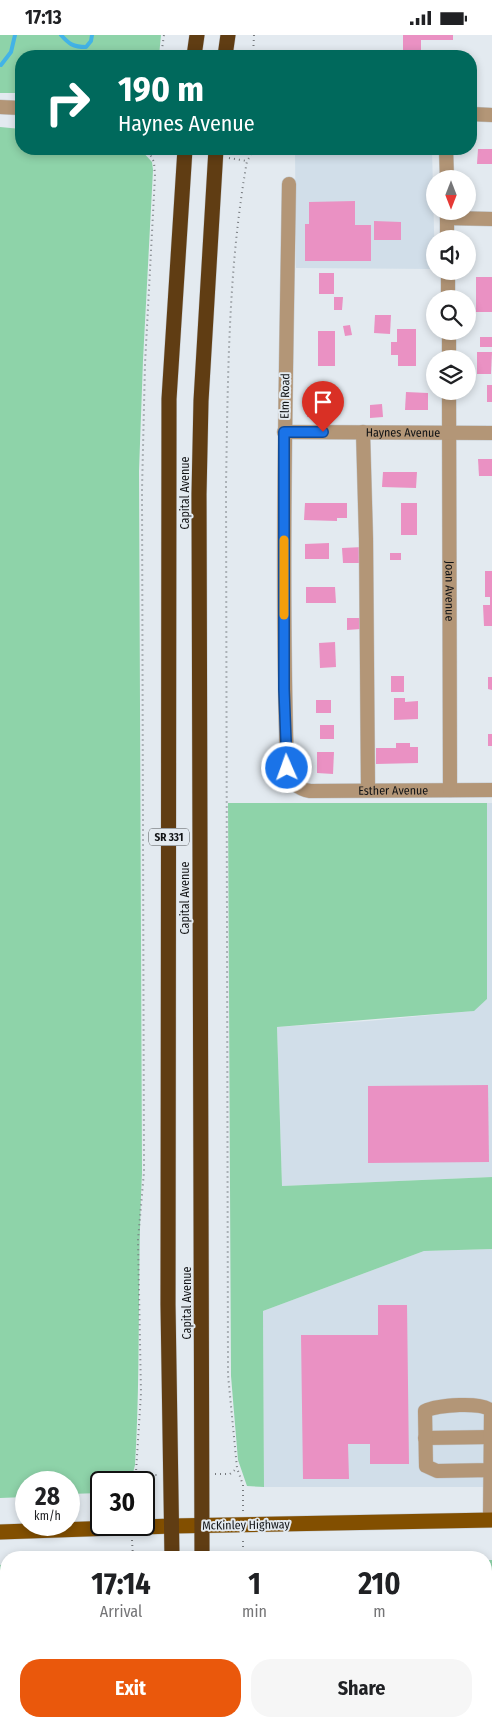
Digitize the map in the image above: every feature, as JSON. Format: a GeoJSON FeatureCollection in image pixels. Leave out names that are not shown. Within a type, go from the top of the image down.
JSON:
{"type":"FeatureCollection","features":[{"type":"Feature","properties":{"kind":"highway"},"geometry":{"type":"LineString","coordinates":[[195,50],[197,35]]}},
{"type":"Feature","properties":{"kind":"highway"},"geometry":{"type":"LineString","coordinates":[[226,50],[228,35]]}},
{"type":"Feature","properties":{"kind":"highway","name":"Capital Avenue"},"geometry":{"type":"LineString","coordinates":[[172,1551],[168,1305],[169,408],[184,155]]}},
{"type":"Feature","properties":{"kind":"highway","name":"Capital Avenue"},"geometry":{"type":"LineString","coordinates":[[202,1551],[199,494],[201,401],[216,155]]}},
{"type":"Feature","properties":{"kind":"main road","name":"McKinley Highway"},"geometry":{"type":"LineString","coordinates":[[0,1532],[172,1526],[491,1521]]}},
{"type":"Feature","properties":{"kind":"street"},"geometry":{"type":"LineString","coordinates":[[0,107],[15,108]]}},
{"type":"Feature","properties":{"kind":"street"},"geometry":{"type":"LineString","coordinates":[[477,114],[492,115]]}},
{"type":"Feature","properties":{"kind":"street"},"geometry":{"type":"LineString","coordinates":[[446,155],[446,170]]}},
{"type":"Feature","properties":{"kind":"street","name":"Elm Road"},"geometry":{"type":"LineString","coordinates":[[289,185],[284,432],[284,689],[287,768],[289,777],[295,785]]}},
{"type":"Feature","properties":{"kind":"street"},"geometry":{"type":"LineString","coordinates":[[476,218],[492,219]]}},
{"type":"Feature","properties":{"kind":"street","name":"Joan Avenue"},"geometry":{"type":"LineString","coordinates":[[449,400],[450,790]]}},
{"type":"Feature","properties":{"kind":"street","name":"Haynes Avenue"},"geometry":{"type":"LineString","coordinates":[[284,432],[492,433]]}},
{"type":"Feature","properties":{"kind":"street"},"geometry":{"type":"LineString","coordinates":[[363,433],[366,539],[368,790]]}},
{"type":"Feature","properties":{"kind":"street","name":"Esther Avenue"},"geometry":{"type":"LineString","coordinates":[[295,785],[310,791],[492,790]]}},
{"type":"Feature","properties":{"kind":"street"},"geometry":{"type":"LineString","coordinates":[[491,1470],[437,1471],[426,1466],[425,1411],[432,1407],[480,1405],[491,1411],[491,1437],[491,1470],[491,1521]]}},
{"type":"Feature","properties":{"kind":"street"},"geometry":{"type":"LineString","coordinates":[[425,1438],[491,1437]]}},
{"type":"Feature","properties":{"kind":"path"},"geometry":{"type":"LineString","coordinates":[[162,50],[164,35]]}},
{"type":"Feature","properties":{"kind":"path"},"geometry":{"type":"LineString","coordinates":[[253,50],[254,35]]}},
{"type":"Feature","properties":{"kind":"path"},"geometry":{"type":"LineString","coordinates":[[136,1471],[141,1393],[138,1240],[144,1172],[142,490],[145,364],[155,177],[154,162],[150,155]]}},
{"type":"Feature","properties":{"kind":"path"},"geometry":{"type":"LineString","coordinates":[[243,1485],[237,1468],[228,1375],[226,475],[228,338],[235,251],[247,161],[251,155]]}},
{"type":"Feature","properties":{"kind":"path"},"geometry":{"type":"LineString","coordinates":[[202,1474],[230,1473],[237,1468]]}},
{"type":"Feature","properties":{"kind":"path"},"geometry":{"type":"LineString","coordinates":[[155,1475],[171,1475]]}},
{"type":"Feature","properties":{"kind":"shaded area"},"geometry":{"type":"Polygon","coordinates":[[[295,155],[432,155],[433,170],[426,170],[426,220],[434,220],[434,230],[426,230],[426,269],[296,268],[295,155]]]}},
{"type":"Feature","properties":{"kind":"shaded area"},"geometry":{"type":"Polygon","coordinates":[[[487,803],[492,803],[492,1177],[282,1186],[277,1027],[473,1011],[487,999],[487,803]]]}},
{"type":"Feature","properties":{"kind":"shaded area"},"geometry":{"type":"Polygon","coordinates":[[[492,1249],[492,1487],[264,1487],[263,1311],[424,1251],[492,1249]]]}},
{"type":"Feature","properties":{"kind":"green space"},"geometry":{"type":"Polygon","coordinates":[[[0,35],[161,35],[160,50],[15,50],[15,93],[0,93],[0,35]]]}},
{"type":"Feature","properties":{"kind":"green space"},"geometry":{"type":"Polygon","coordinates":[[[0,127],[15,128],[15,155],[146,155],[152,162],[153,170],[139,471],[142,1173],[135,1465],[134,1471],[90,1471],[90,1493],[80,1494],[80,1471],[15,1471],[15,1497],[0,1498],[0,127]]]}},
{"type":"Feature","properties":{"kind":"green space"},"geometry":{"type":"Polygon","coordinates":[[[228,803],[487,803],[487,999],[474,1011],[277,1027],[282,1186],[492,1177],[492,1249],[424,1251],[263,1311],[264,1487],[247,1486],[238,1460],[231,1376],[228,803]]]}},
{"type":"Feature","properties":{"kind":"building"},"geometry":{"type":"Polygon","coordinates":[[[403,35],[453,35],[453,40],[421,40],[421,50],[403,50],[403,35]]]}},
{"type":"Feature","properties":{"kind":"building"},"geometry":{"type":"Polygon","coordinates":[[[478,149],[492,149],[492,164],[477,164],[478,149]]]}},
{"type":"Feature","properties":{"kind":"building"},"geometry":{"type":"Polygon","coordinates":[[[355,201],[355,225],[371,225],[371,261],[305,261],[305,224],[309,224],[309,202],[355,201]]]}},
{"type":"Feature","properties":{"kind":"building"},"geometry":{"type":"Polygon","coordinates":[[[374,221],[401,222],[401,240],[374,240],[374,221]]]}},
{"type":"Feature","properties":{"kind":"building"},"geometry":{"type":"Polygon","coordinates":[[[319,273],[334,273],[334,294],[319,294],[319,273]]]}},
{"type":"Feature","properties":{"kind":"building"},"geometry":{"type":"Polygon","coordinates":[[[476,277],[492,277],[492,312],[476,312],[476,277]]]}},
{"type":"Feature","properties":{"kind":"building"},"geometry":{"type":"Polygon","coordinates":[[[334,297],[343,297],[342,310],[334,310],[334,297]]]}},
{"type":"Feature","properties":{"kind":"building"},"geometry":{"type":"Polygon","coordinates":[[[375,315],[391,315],[390,334],[374,333],[375,315]]]}},
{"type":"Feature","properties":{"kind":"building"},"geometry":{"type":"Polygon","coordinates":[[[350,325],[352,335],[345,336],[343,326],[350,325]]]}},
{"type":"Feature","properties":{"kind":"building"},"geometry":{"type":"Polygon","coordinates":[[[397,329],[416,329],[416,366],[398,366],[398,355],[391,355],[391,342],[397,342],[397,329]]]}},
{"type":"Feature","properties":{"kind":"building"},"geometry":{"type":"Polygon","coordinates":[[[318,331],[335,331],[335,366],[318,366],[318,331]]]}},
{"type":"Feature","properties":{"kind":"building"},"geometry":{"type":"Polygon","coordinates":[[[480,337],[492,337],[492,347],[480,347],[480,337]]]}},
{"type":"Feature","properties":{"kind":"building"},"geometry":{"type":"Polygon","coordinates":[[[477,352],[492,352],[491,374],[477,374],[477,352]]]}},
{"type":"Feature","properties":{"kind":"building"},"geometry":{"type":"Polygon","coordinates":[[[487,385],[492,385],[492,402],[487,402],[487,385]]]}},
{"type":"Feature","properties":{"kind":"building"},"geometry":{"type":"Polygon","coordinates":[[[406,392],[426,393],[428,410],[405,410],[406,392]]]}},
{"type":"Feature","properties":{"kind":"building"},"geometry":{"type":"Polygon","coordinates":[[[307,397],[329,397],[329,405],[334,404],[335,416],[307,417],[307,397]]]}},
{"type":"Feature","properties":{"kind":"building"},"geometry":{"type":"Polygon","coordinates":[[[382,404],[383,417],[370,418],[370,405],[382,404]]]}},
{"type":"Feature","properties":{"kind":"building"},"geometry":{"type":"Polygon","coordinates":[[[478,459],[492,459],[492,476],[479,476],[478,459]]]}},
{"type":"Feature","properties":{"kind":"building"},"geometry":{"type":"Polygon","coordinates":[[[383,472],[417,472],[416,488],[382,487],[383,472]]]}},
{"type":"Feature","properties":{"kind":"building"},"geometry":{"type":"Polygon","coordinates":[[[305,503],[347,503],[347,518],[337,518],[337,521],[304,520],[305,503]]]}},
{"type":"Feature","properties":{"kind":"building"},"geometry":{"type":"Polygon","coordinates":[[[401,503],[417,503],[417,535],[401,535],[401,503]]]}},
{"type":"Feature","properties":{"kind":"building"},"geometry":{"type":"Polygon","coordinates":[[[329,543],[329,559],[305,559],[305,544],[329,543]]]}},
{"type":"Feature","properties":{"kind":"building"},"geometry":{"type":"Polygon","coordinates":[[[363,547],[363,563],[343,563],[342,548],[363,547]]]}},
{"type":"Feature","properties":{"kind":"building"},"geometry":{"type":"Polygon","coordinates":[[[390,553],[401,553],[401,560],[390,560],[390,553]]]}},
{"type":"Feature","properties":{"kind":"building"},"geometry":{"type":"Polygon","coordinates":[[[485,571],[492,571],[492,626],[484,626],[483,605],[490,605],[490,597],[485,597],[485,571]]]}},
{"type":"Feature","properties":{"kind":"building"},"geometry":{"type":"Polygon","coordinates":[[[306,587],[335,587],[336,603],[306,603],[306,587]]]}},
{"type":"Feature","properties":{"kind":"building"},"geometry":{"type":"Polygon","coordinates":[[[347,618],[361,618],[361,629],[347,630],[347,618]]]}},
{"type":"Feature","properties":{"kind":"building"},"geometry":{"type":"Polygon","coordinates":[[[335,642],[336,667],[320,668],[319,643],[335,642]]]}},
{"type":"Feature","properties":{"kind":"building"},"geometry":{"type":"Polygon","coordinates":[[[391,676],[404,676],[404,692],[391,692],[391,676]]]}},
{"type":"Feature","properties":{"kind":"building"},"geometry":{"type":"Polygon","coordinates":[[[488,677],[492,677],[492,690],[488,689],[488,677]]]}},
{"type":"Feature","properties":{"kind":"building"},"geometry":{"type":"Polygon","coordinates":[[[394,698],[405,698],[405,702],[418,701],[418,719],[394,720],[394,698]]]}},
{"type":"Feature","properties":{"kind":"building"},"geometry":{"type":"Polygon","coordinates":[[[316,700],[331,700],[331,713],[316,713],[316,700]]]}},
{"type":"Feature","properties":{"kind":"building"},"geometry":{"type":"Polygon","coordinates":[[[320,725],[334,725],[334,739],[320,739],[320,725]]]}},
{"type":"Feature","properties":{"kind":"building"},"geometry":{"type":"Polygon","coordinates":[[[488,734],[492,734],[492,746],[488,746],[488,734]]]}},
{"type":"Feature","properties":{"kind":"building"},"geometry":{"type":"Polygon","coordinates":[[[396,743],[410,743],[410,747],[418,747],[418,763],[376,764],[376,748],[396,748],[396,743]]]}},
{"type":"Feature","properties":{"kind":"building"},"geometry":{"type":"Polygon","coordinates":[[[317,752],[334,752],[333,774],[317,773],[317,752]]]}},
{"type":"Feature","properties":{"kind":"building"},"geometry":{"type":"Polygon","coordinates":[[[488,1085],[489,1162],[368,1163],[368,1086],[488,1085]]]}},
{"type":"Feature","properties":{"kind":"building"},"geometry":{"type":"Polygon","coordinates":[[[378,1305],[407,1305],[409,1464],[370,1464],[370,1444],[348,1444],[349,1479],[303,1479],[301,1335],[378,1335],[378,1305]]]}},
{"type":"Feature","properties":{"kind":"waterway"},"geometry":{"type":"LineString","coordinates":[[1,65],[11,52],[15,35]]}},
{"type":"Feature","properties":{"kind":"waterway"},"geometry":{"type":"LineString","coordinates":[[61,35],[72,44],[86,47],[91,41],[92,35]]}},
{"type":"Feature","properties":{"kind":"slow traffic"},"geometry":{"type":"LineString","coordinates":[[284,540],[284,615]]}},
{"type":"Feature","properties":{"kind":"route"},"geometry":{"type":"LineString","coordinates":[[287,768],[284,689],[284,432],[323,432]]}}]}
